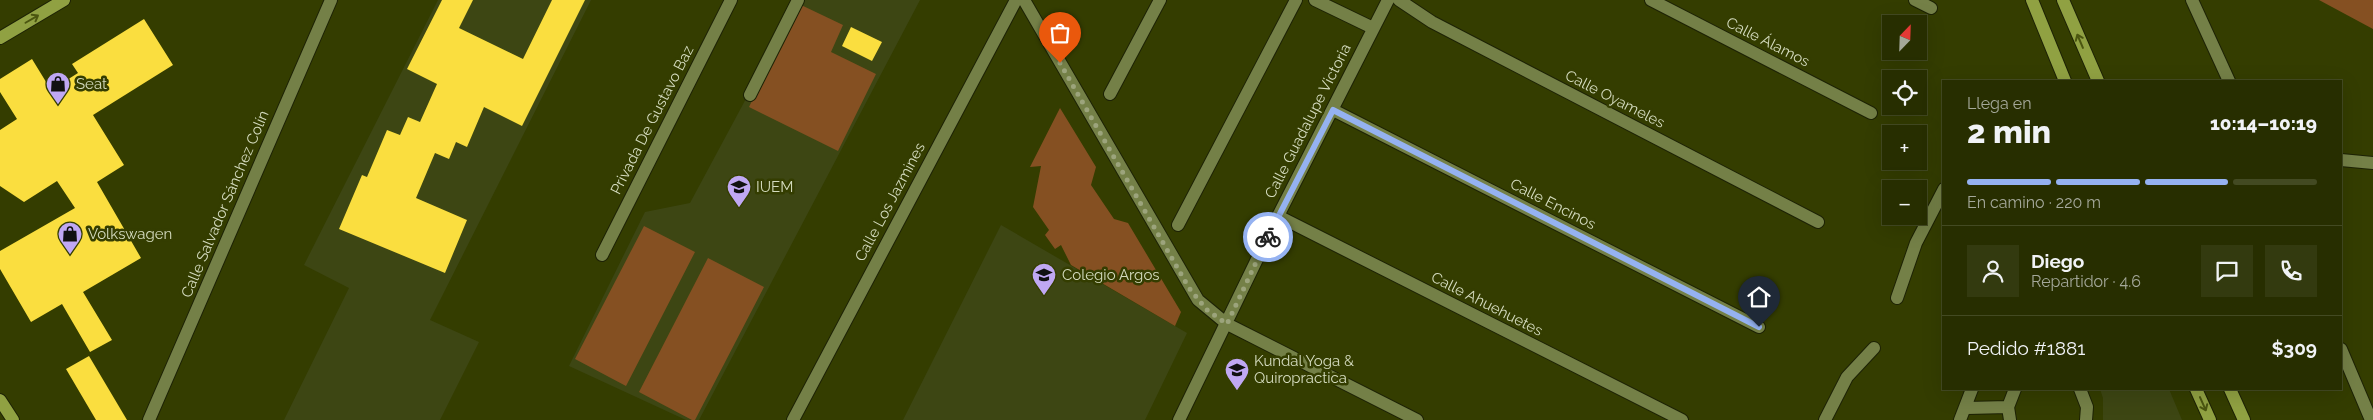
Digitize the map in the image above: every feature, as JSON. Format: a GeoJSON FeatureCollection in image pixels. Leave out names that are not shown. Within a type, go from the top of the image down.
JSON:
{"type":"FeatureCollection","features":[{"type":"Feature","properties":{"kind":"main road"},"geometry":{"type":"LineString","coordinates":[[0,38],[64,0]]}},
{"type":"Feature","properties":{"kind":"main road"},"geometry":{"type":"LineString","coordinates":[[2032,0],[2065,80]]}},
{"type":"Feature","properties":{"kind":"main road"},"geometry":{"type":"LineString","coordinates":[[2063,0],[2098,80]]}},
{"type":"Feature","properties":{"kind":"main road"},"geometry":{"type":"LineString","coordinates":[[2196,390],[2210,420]]}},
{"type":"Feature","properties":{"kind":"main road"},"geometry":{"type":"LineString","coordinates":[[2230,390],[2244,420]]}},
{"type":"Feature","properties":{"kind":"main road"},"geometry":{"type":"LineString","coordinates":[[0,400],[13,420]]}},
{"type":"Feature","properties":{"kind":"street","name":"Calle Salvador Sánchez Colín"},"geometry":{"type":"LineString","coordinates":[[149,420],[331,0]]}},
{"type":"Feature","properties":{"kind":"street","name":"Privada De Gustavo Baz"},"geometry":{"type":"LineString","coordinates":[[602,255],[731,0]]}},
{"type":"Feature","properties":{"kind":"street"},"geometry":{"type":"LineString","coordinates":[[750,95],[798,0]]}},
{"type":"Feature","properties":{"kind":"street","name":"Calle Los Jazmines"},"geometry":{"type":"LineString","coordinates":[[793,420],[1016,0]]}},
{"type":"Feature","properties":{"kind":"street"},"geometry":{"type":"LineString","coordinates":[[1024,0],[1189,288],[1207,310],[1227,324],[1417,420]]}},
{"type":"Feature","properties":{"kind":"street"},"geometry":{"type":"LineString","coordinates":[[1110,94],[1160,0]]}},
{"type":"Feature","properties":{"kind":"street"},"geometry":{"type":"LineString","coordinates":[[1178,225],[1296,0]]}},
{"type":"Feature","properties":{"kind":"street"},"geometry":{"type":"LineString","coordinates":[[1316,0],[1373,28]]}},
{"type":"Feature","properties":{"kind":"street","name":"Calle Guadalupe Victoria"},"geometry":{"type":"LineString","coordinates":[[1179,420],[1278,216],[1388,0]]}},
{"type":"Feature","properties":{"kind":"street","name":"Calle Oyameles"},"geometry":{"type":"LineString","coordinates":[[1399,0],[1432,22],[1818,222]]}},
{"type":"Feature","properties":{"kind":"street","name":"Calle Álamos"},"geometry":{"type":"LineString","coordinates":[[1651,0],[1871,113]]}},
{"type":"Feature","properties":{"kind":"street"},"geometry":{"type":"LineString","coordinates":[[1915,0],[1931,8]]}},
{"type":"Feature","properties":{"kind":"street"},"geometry":{"type":"LineString","coordinates":[[2192,0],[2229,80]]}},
{"type":"Feature","properties":{"kind":"street","name":"Calle Encinos"},"geometry":{"type":"LineString","coordinates":[[1333,110],[1759,327]]}},
{"type":"Feature","properties":{"kind":"street"},"geometry":{"type":"LineString","coordinates":[[2342,160],[2373,163]]}},
{"type":"Feature","properties":{"kind":"street"},"geometry":{"type":"LineString","coordinates":[[1896,298],[1916,243],[1942,193]]}},
{"type":"Feature","properties":{"kind":"street","name":"Calle Ahuehuetes"},"geometry":{"type":"LineString","coordinates":[[1278,216],[1682,420]]}},
{"type":"Feature","properties":{"kind":"street"},"geometry":{"type":"LineString","coordinates":[[1825,420],[1847,377],[1874,348]]}},
{"type":"Feature","properties":{"kind":"street"},"geometry":{"type":"LineString","coordinates":[[2342,350],[2371,420]]}},
{"type":"Feature","properties":{"kind":"street"},"geometry":{"type":"LineString","coordinates":[[1960,420],[1967,408],[1972,390]]}},
{"type":"Feature","properties":{"kind":"street"},"geometry":{"type":"LineString","coordinates":[[2010,420],[2008,407],[2015,390]]}},
{"type":"Feature","properties":{"kind":"street"},"geometry":{"type":"LineString","coordinates":[[2080,390],[2087,407],[2086,420]]}},
{"type":"Feature","properties":{"kind":"street"},"geometry":{"type":"LineString","coordinates":[[1967,408],[2008,407]]}},
{"type":"Feature","properties":{"kind":"shaded area"},"geometry":{"type":"Polygon","coordinates":[[[438,0],[591,0],[430,320],[479,342],[440,420],[284,420],[349,288],[304,265],[438,0]]]}},
{"type":"Feature","properties":{"kind":"shaded area","name":"IUEM"},"geometry":{"type":"Polygon","coordinates":[[[799,0],[920,0],[699,420],[686,420],[569,366],[645,212],[690,203],[799,0]]]}},
{"type":"Feature","properties":{"kind":"shaded area"},"geometry":{"type":"Polygon","coordinates":[[[2319,0],[2373,0],[2373,29],[2319,0]]]}},
{"type":"Feature","properties":{"kind":"shaded area"},"geometry":{"type":"Polygon","coordinates":[[[799,4],[843,25],[831,52],[876,74],[838,151],[749,107],[799,4]]]}},
{"type":"Feature","properties":{"kind":"shaded area"},"geometry":{"type":"Polygon","coordinates":[[[1060,108],[1096,167],[1091,185],[1114,219],[1128,223],[1181,312],[1175,326],[1071,265],[1061,245],[1055,249],[1045,235],[1049,230],[1033,207],[1041,166],[1030,167],[1060,108]]]}},
{"type":"Feature","properties":{"kind":"shaded area","name":"Colegio Argos"},"geometry":{"type":"Polygon","coordinates":[[[1001,225],[1187,333],[1145,420],[903,420],[1001,225]]]}},
{"type":"Feature","properties":{"kind":"shaded area"},"geometry":{"type":"Polygon","coordinates":[[[644,226],[695,252],[626,386],[575,359],[644,226]]]}},
{"type":"Feature","properties":{"kind":"shaded area"},"geometry":{"type":"Polygon","coordinates":[[[708,258],[764,287],[695,420],[692,420],[639,392],[708,258]]]}},
{"type":"Feature","properties":{"kind":"shaded area"},"geometry":{"type":"Polygon","coordinates":[[[2100,390],[2169,390],[2182,420],[2103,420],[2103,398],[2100,390]]]}},
{"type":"Feature","properties":{"kind":"building"},"geometry":{"type":"Polygon","coordinates":[[[442,0],[473,0],[459,28],[523,59],[552,0],[585,0],[522,126],[484,107],[467,147],[456,142],[449,159],[435,153],[416,198],[467,220],[445,273],[339,229],[362,175],[367,177],[387,130],[400,135],[408,117],[420,122],[437,84],[407,69],[442,0]]]}},
{"type":"Feature","properties":{"kind":"building"},"geometry":{"type":"Polygon","coordinates":[[[144,19],[173,65],[93,115],[124,165],[97,182],[141,258],[83,292],[112,340],[90,352],[62,304],[31,322],[0,269],[0,251],[75,208],[57,181],[24,202],[0,186],[0,130],[17,119],[0,92],[0,79],[32,59],[51,90],[78,73],[72,64],[144,19]]]}},
{"type":"Feature","properties":{"kind":"building"},"geometry":{"type":"Polygon","coordinates":[[[851,27],[882,42],[872,61],[842,46],[851,27]]]}},
{"type":"Feature","properties":{"kind":"building"},"geometry":{"type":"Polygon","coordinates":[[[89,356],[127,420],[96,420],[66,369],[89,356]]]}},
{"type":"Feature","properties":{"kind":"way so far"},"geometry":{"type":"LineString","coordinates":[[1060,63],[1189,288],[1207,310],[1227,324],[1268,237]]}},
{"type":"Feature","properties":{"kind":"place","name":"Seat"},"geometry":{"type":"Point","coordinates":[58,105]}},
{"type":"Feature","properties":{"kind":"place","name":"IUEM"},"geometry":{"type":"Point","coordinates":[739,208]}},
{"type":"Feature","properties":{"kind":"place","name":"Volkswagen"},"geometry":{"type":"Point","coordinates":[70,255]}},
{"type":"Feature","properties":{"kind":"place","name":"Colegio Argos"},"geometry":{"type":"Point","coordinates":[1044,296]}},
{"type":"Feature","properties":{"kind":"place","name":"Kundal Yoga & Quiropractica"},"geometry":{"type":"Point","coordinates":[1237,391]}},
{"type":"Feature","properties":{"kind":"route"},"geometry":{"type":"LineString","coordinates":[[1268,237],[1333,110],[1759,327]]}}]}
